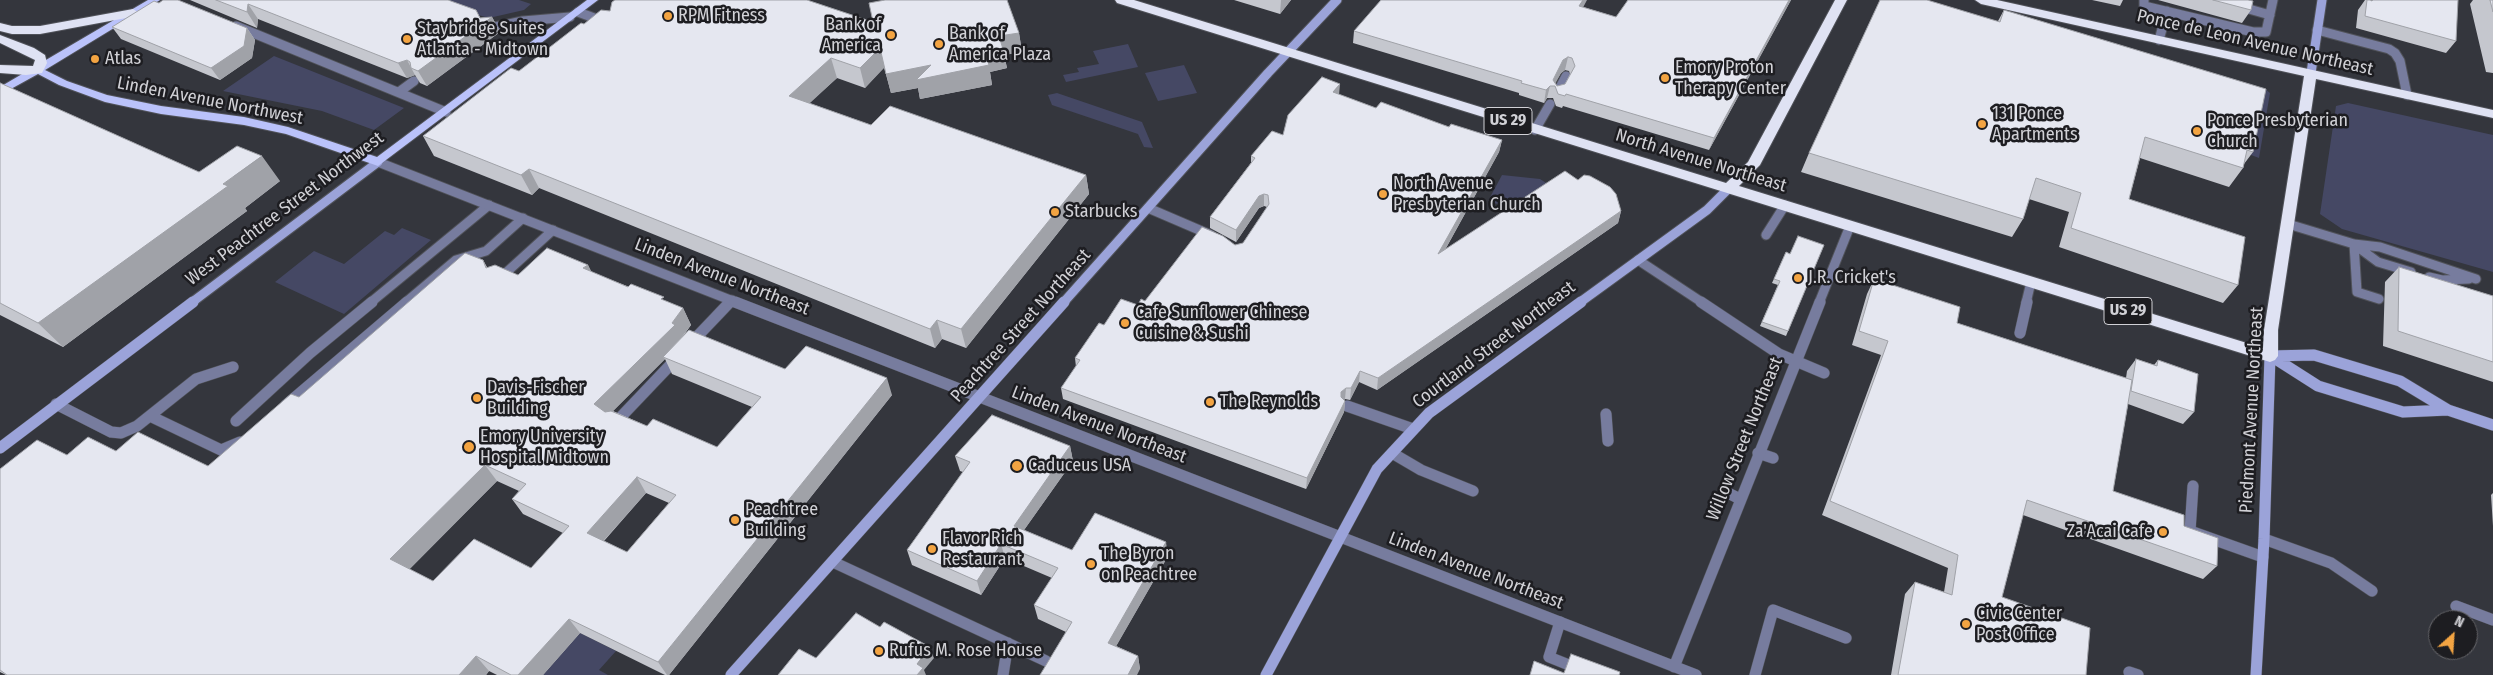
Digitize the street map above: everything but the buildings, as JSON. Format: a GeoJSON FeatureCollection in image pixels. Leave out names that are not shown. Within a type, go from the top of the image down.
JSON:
{"type":"FeatureCollection","features":[{"type":"Feature","properties":{"kind":"highway","name":"North Avenue Northeast"},"geometry":{"type":"LineString","coordinates":[[1121,0],[2270,356]]}},
{"type":"Feature","properties":{"kind":"highway"},"geometry":{"type":"LineString","coordinates":[[1729,188],[1754,165],[1841,0]]}},
{"type":"Feature","properties":{"kind":"highway","name":"Ponce de Leon Avenue Northeast"},"geometry":{"type":"LineString","coordinates":[[1980,0],[2493,114]]}},
{"type":"Feature","properties":{"kind":"highway"},"geometry":{"type":"LineString","coordinates":[[0,27],[40,30],[133,13]]}},
{"type":"Feature","properties":{"kind":"highway"},"geometry":{"type":"LineString","coordinates":[[0,39],[41,58],[38,70],[0,69]]}},
{"type":"Feature","properties":{"kind":"highway","name":"Piedmont Avenue Northeast"},"geometry":{"type":"LineString","coordinates":[[2270,356],[2271,330],[2310,73]]}},
{"type":"Feature","properties":{"kind":"main road"},"geometry":{"type":"LineString","coordinates":[[0,92],[155,0]]}},
{"type":"Feature","properties":{"kind":"main road","name":"West Peachtree Street Northwest"},"geometry":{"type":"LineString","coordinates":[[0,448],[593,0]]}},
{"type":"Feature","properties":{"kind":"main road","name":"Peachtree Street Northeast"},"geometry":{"type":"LineString","coordinates":[[731,675],[1288,52],[1337,0]]}},
{"type":"Feature","properties":{"kind":"main road","name":"Piedmont Avenue Northeast"},"geometry":{"type":"LineString","coordinates":[[2310,73],[2322,0]]}},
{"type":"Feature","properties":{"kind":"main road","name":"Linden Avenue Northwest"},"geometry":{"type":"LineString","coordinates":[[38,70],[63,83],[105,98],[160,110],[244,121],[288,131],[378,162]]}},
{"type":"Feature","properties":{"kind":"main road","name":"Courtland Street Northeast"},"geometry":{"type":"LineString","coordinates":[[1266,675],[1377,469],[1413,429],[1429,413],[1706,210],[1729,188]]}},
{"type":"Feature","properties":{"kind":"main road","name":"North Avenue Northeast"},"geometry":{"type":"LineString","coordinates":[[2270,356],[2314,355],[2400,381],[2448,410],[2493,425]]}},
{"type":"Feature","properties":{"kind":"main road","name":"Piedmont Avenue Northeast"},"geometry":{"type":"LineString","coordinates":[[2256,675],[2264,539],[2270,356]]}},
{"type":"Feature","properties":{"kind":"main road","name":"North Avenue Northeast"},"geometry":{"type":"LineString","coordinates":[[2270,356],[2318,386],[2404,412],[2448,410]]}},
{"type":"Feature","properties":{"kind":"street"},"geometry":{"type":"LineString","coordinates":[[2144,0],[2144,6],[2167,12],[2178,10],[2254,32],[2266,32],[2273,0]]}},
{"type":"Feature","properties":{"kind":"street"},"geometry":{"type":"LineString","coordinates":[[2214,1],[2239,9],[2270,15]]}},
{"type":"Feature","properties":{"kind":"street"},"geometry":{"type":"LineString","coordinates":[[2159,40],[2167,12]]}},
{"type":"Feature","properties":{"kind":"street"},"geometry":{"type":"LineString","coordinates":[[490,28],[574,14],[615,26]]}},
{"type":"Feature","properties":{"kind":"street"},"geometry":{"type":"LineString","coordinates":[[230,24],[446,112]]}},
{"type":"Feature","properties":{"kind":"street"},"geometry":{"type":"LineString","coordinates":[[2359,41],[2360,29]]}},
{"type":"Feature","properties":{"kind":"street"},"geometry":{"type":"LineString","coordinates":[[2317,30],[2388,49],[2396,53],[2400,61],[2407,94]]}},
{"type":"Feature","properties":{"kind":"street"},"geometry":{"type":"LineString","coordinates":[[1557,93],[1566,76]]}},
{"type":"Feature","properties":{"kind":"street"},"geometry":{"type":"LineString","coordinates":[[399,92],[414,81]]}},
{"type":"Feature","properties":{"kind":"street"},"geometry":{"type":"LineString","coordinates":[[1536,130],[1550,104]]}},
{"type":"Feature","properties":{"kind":"street","name":"Linden Avenue Northeast"},"geometry":{"type":"LineString","coordinates":[[378,162],[980,398],[1696,675]]}},
{"type":"Feature","properties":{"kind":"street"},"geometry":{"type":"LineString","coordinates":[[236,422],[310,353],[490,205]]}},
{"type":"Feature","properties":{"kind":"street"},"geometry":{"type":"LineString","coordinates":[[1766,235],[1785,205]]}},
{"type":"Feature","properties":{"kind":"street"},"geometry":{"type":"LineString","coordinates":[[1148,208],[1221,240]]}},
{"type":"Feature","properties":{"kind":"street"},"geometry":{"type":"LineString","coordinates":[[280,410],[456,260],[486,251],[523,218]]}},
{"type":"Feature","properties":{"kind":"street"},"geometry":{"type":"LineString","coordinates":[[2288,224],[2354,244],[2380,247],[2408,255],[2476,280],[2442,280],[2378,262],[2354,244]]}},
{"type":"Feature","properties":{"kind":"street","name":"Willow Street Northeast"},"geometry":{"type":"LineString","coordinates":[[1674,667],[1735,496],[1758,454],[1850,226]]}},
{"type":"Feature","properties":{"kind":"street"},"geometry":{"type":"LineString","coordinates":[[499,280],[553,230]]}},
{"type":"Feature","properties":{"kind":"street"},"geometry":{"type":"LineString","coordinates":[[2354,244],[2357,292],[2379,299]]}},
{"type":"Feature","properties":{"kind":"street"},"geometry":{"type":"LineString","coordinates":[[1638,260],[1779,354],[1824,373]]}},
{"type":"Feature","properties":{"kind":"street"},"geometry":{"type":"LineString","coordinates":[[2020,332],[2031,282]]}},
{"type":"Feature","properties":{"kind":"street"},"geometry":{"type":"LineString","coordinates":[[617,421],[732,300]]}},
{"type":"Feature","properties":{"kind":"street"},"geometry":{"type":"LineString","coordinates":[[56,404],[111,432],[121,433],[137,426],[196,379],[233,367]]}},
{"type":"Feature","properties":{"kind":"street"},"geometry":{"type":"LineString","coordinates":[[1347,406],[1413,429]]}},
{"type":"Feature","properties":{"kind":"street"},"geometry":{"type":"LineString","coordinates":[[1606,414],[1608,441]]}},
{"type":"Feature","properties":{"kind":"street"},"geometry":{"type":"LineString","coordinates":[[150,416],[221,450],[238,444],[252,434]]}},
{"type":"Feature","properties":{"kind":"street"},"geometry":{"type":"LineString","coordinates":[[1392,453],[1421,470],[1473,492]]}},
{"type":"Feature","properties":{"kind":"street"},"geometry":{"type":"LineString","coordinates":[[1758,454],[1773,458]]}},
{"type":"Feature","properties":{"kind":"street"},"geometry":{"type":"LineString","coordinates":[[2194,486],[2190,531],[2263,557]]}},
{"type":"Feature","properties":{"kind":"street"},"geometry":{"type":"LineString","coordinates":[[2264,539],[2331,563],[2372,591]]}},
{"type":"Feature","properties":{"kind":"street"},"geometry":{"type":"LineString","coordinates":[[834,562],[1046,661]]}},
{"type":"Feature","properties":{"kind":"street"},"geometry":{"type":"LineString","coordinates":[[2456,606],[2493,620]]}},
{"type":"Feature","properties":{"kind":"street"},"geometry":{"type":"LineString","coordinates":[[1755,675],[1773,610],[1846,638]]}},
{"type":"Feature","properties":{"kind":"street"},"geometry":{"type":"LineString","coordinates":[[1560,622],[1549,657],[1594,675]]}},
{"type":"Feature","properties":{"kind":"street"},"geometry":{"type":"LineString","coordinates":[[1003,675],[1008,643]]}},
{"type":"Feature","properties":{"kind":"shaded area"},"geometry":{"type":"Polygon","coordinates":[[[424,0],[519,0],[531,4],[524,10],[489,18],[424,0]]]}},
{"type":"Feature","properties":{"kind":"shaded area"},"geometry":{"type":"Polygon","coordinates":[[[1128,44],[1138,67],[1066,82],[1063,75],[1079,72],[1077,68],[1099,64],[1093,51],[1128,44]]]}},
{"type":"Feature","properties":{"kind":"shaded area"},"geometry":{"type":"Polygon","coordinates":[[[274,56],[404,108],[374,130],[322,111],[223,91],[274,56]]]}},
{"type":"Feature","properties":{"kind":"shaded area"},"geometry":{"type":"Polygon","coordinates":[[[1184,65],[1197,93],[1158,101],[1145,73],[1184,65]]]}},
{"type":"Feature","properties":{"kind":"shaded area"},"geometry":{"type":"Polygon","coordinates":[[[2264,88],[2270,93],[2259,158],[2243,152],[2264,88]]]}},
{"type":"Feature","properties":{"kind":"shaded area"},"geometry":{"type":"Polygon","coordinates":[[[1057,93],[1142,122],[1153,148],[1144,147],[1138,134],[1052,105],[1048,95],[1057,93]]]}},
{"type":"Feature","properties":{"kind":"shaded area"},"geometry":{"type":"Polygon","coordinates":[[[2348,103],[2493,135],[2493,272],[2342,229],[2320,214],[2336,106],[2348,103]]]}},
{"type":"Feature","properties":{"kind":"shaded area"},"geometry":{"type":"Polygon","coordinates":[[[1502,175],[1540,179],[1554,188],[1519,211],[1488,201],[1502,175]]]}},
{"type":"Feature","properties":{"kind":"shaded area"},"geometry":{"type":"Polygon","coordinates":[[[402,228],[431,240],[344,314],[275,282],[314,251],[344,264],[385,231],[394,235],[402,228]]]}},
{"type":"Feature","properties":{"kind":"shaded area"},"geometry":{"type":"Polygon","coordinates":[[[580,633],[616,651],[599,670],[608,675],[543,675],[580,633]]]}},
{"type":"Feature","properties":{"kind":"place","name":"RPM Fitness"},"geometry":{"type":"Point","coordinates":[668,16]}},
{"type":"Feature","properties":{"kind":"place","name":"Bank of America"},"geometry":{"type":"Point","coordinates":[891,35]}},
{"type":"Feature","properties":{"kind":"place","name":"Staybridge Suites Atlanta - Midtown"},"geometry":{"type":"Point","coordinates":[407,39]}},
{"type":"Feature","properties":{"kind":"place","name":"Bank of America Plaza"},"geometry":{"type":"Point","coordinates":[939,44]}},
{"type":"Feature","properties":{"kind":"place","name":"Atlas"},"geometry":{"type":"Point","coordinates":[95,59]}},
{"type":"Feature","properties":{"kind":"place","name":"Emory Proton Therapy Center"},"geometry":{"type":"Point","coordinates":[1665,78]}},
{"type":"Feature","properties":{"kind":"place","name":"131 Ponce Apartments"},"geometry":{"type":"Point","coordinates":[1982,124]}},
{"type":"Feature","properties":{"kind":"place","name":"Ponce Presbyterian Church"},"geometry":{"type":"Point","coordinates":[2197,131]}},
{"type":"Feature","properties":{"kind":"place","name":"North Avenue Presbyterian Church"},"geometry":{"type":"Point","coordinates":[1383,194]}},
{"type":"Feature","properties":{"kind":"place","name":"Starbucks"},"geometry":{"type":"Point","coordinates":[1055,212]}},
{"type":"Feature","properties":{"kind":"place","name":"J.R. Cricket's"},"geometry":{"type":"Point","coordinates":[1798,278]}},
{"type":"Feature","properties":{"kind":"place","name":"Cafe Sunflower Chinese Cuisine & Sushi"},"geometry":{"type":"Point","coordinates":[1125,323]}},
{"type":"Feature","properties":{"kind":"place","name":"Davis-Fischer Building"},"geometry":{"type":"Point","coordinates":[477,398]}},
{"type":"Feature","properties":{"kind":"place","name":"The Reynolds"},"geometry":{"type":"Point","coordinates":[1210,402]}},
{"type":"Feature","properties":{"kind":"place","name":"Emory University Hospital Midtown"},"geometry":{"type":"Point","coordinates":[469,447]}},
{"type":"Feature","properties":{"kind":"place","name":"Caduceus USA"},"geometry":{"type":"Point","coordinates":[1017,466]}},
{"type":"Feature","properties":{"kind":"place","name":"Peachtree Building"},"geometry":{"type":"Point","coordinates":[735,520]}},
{"type":"Feature","properties":{"kind":"place","name":"Za'Acai Cafe"},"geometry":{"type":"Point","coordinates":[2163,532]}},
{"type":"Feature","properties":{"kind":"place","name":"Flavor Rich Restaurant"},"geometry":{"type":"Point","coordinates":[932,549]}},
{"type":"Feature","properties":{"kind":"place","name":"The Byron on Peachtree"},"geometry":{"type":"Point","coordinates":[1091,564]}},
{"type":"Feature","properties":{"kind":"place","name":"Civic Center Post Office"},"geometry":{"type":"Point","coordinates":[1966,624]}},
{"type":"Feature","properties":{"kind":"place","name":"Rufus M. Rose House"},"geometry":{"type":"Point","coordinates":[879,651]}}]}
